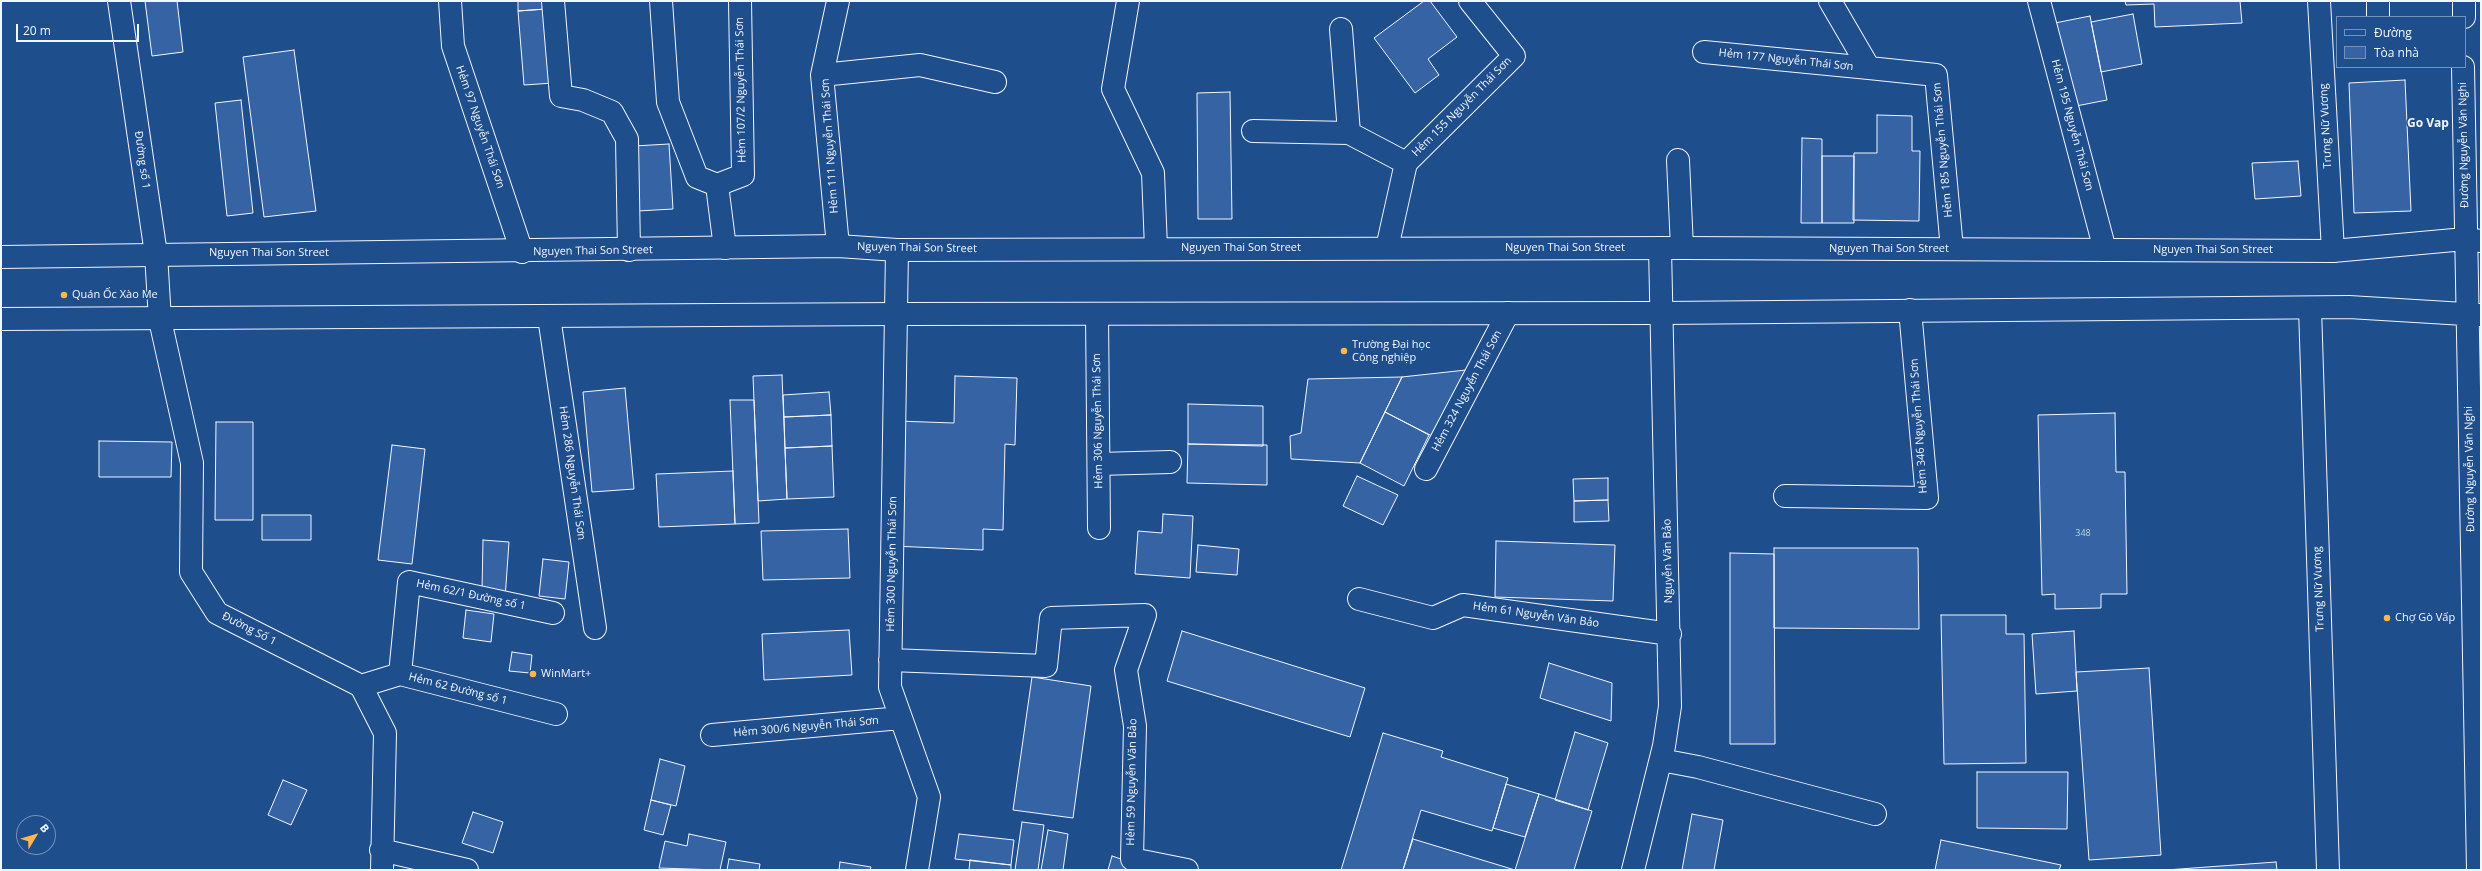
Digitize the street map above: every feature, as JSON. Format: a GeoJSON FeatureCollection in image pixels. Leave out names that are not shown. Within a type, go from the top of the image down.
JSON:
{"type":"FeatureCollection","features":[{"type":"Feature","properties":{"kind":"main road","name":"Đường số 1"},"geometry":{"type":"LineString","coordinates":[[119,1],[156,254],[160,320]]}},
{"type":"Feature","properties":{"kind":"main road","name":"Hẻm 97 Nguyễn Thái Sơn"},"geometry":{"type":"LineString","coordinates":[[450,1],[453,46],[522,252]]}},
{"type":"Feature","properties":{"kind":"main road"},"geometry":{"type":"LineString","coordinates":[[553,1],[561,96],[583,100],[612,112],[627,139],[629,250]]}},
{"type":"Feature","properties":{"kind":"main road"},"geometry":{"type":"LineString","coordinates":[[661,1],[668,102],[696,177],[717,185],[725,248]]}},
{"type":"Feature","properties":{"kind":"main road","name":"Hẻm 107/2 Nguyễn Thái Sơn"},"geometry":{"type":"LineString","coordinates":[[717,185],[743,175],[740,1]]}},
{"type":"Feature","properties":{"kind":"main road"},"geometry":{"type":"LineString","coordinates":[[822,74],[838,1]]}},
{"type":"Feature","properties":{"kind":"main road"},"geometry":{"type":"LineString","coordinates":[[1128,1],[1113,89],[1153,173],[1156,248]]}},
{"type":"Feature","properties":{"kind":"main road","name":"Hẻm 155 Nguyễn Thái Sơn"},"geometry":{"type":"LineString","coordinates":[[1387,248],[1406,163],[1514,56],[1470,1]]}},
{"type":"Feature","properties":{"kind":"main road"},"geometry":{"type":"LineString","coordinates":[[1830,1],[1869,68]]}},
{"type":"Feature","properties":{"kind":"main road","name":"Hẻm 195 Nguyễn Thái Sơn"},"geometry":{"type":"LineString","coordinates":[[2039,1],[2105,250]]}},
{"type":"Feature","properties":{"kind":"main road","name":"Trưng Nữ Vương"},"geometry":{"type":"LineString","coordinates":[[2319,1],[2330,62],[2333,251]]}},
{"type":"Feature","properties":{"kind":"main road"},"geometry":{"type":"LineString","coordinates":[[2378,1],[2378,16]]}},
{"type":"Feature","properties":{"kind":"main road"},"geometry":{"type":"LineString","coordinates":[[2464,1],[2464,16]]}},
{"type":"Feature","properties":{"kind":"main road"},"geometry":{"type":"LineString","coordinates":[[1341,29],[1349,133]]}},
{"type":"Feature","properties":{"kind":"main road","name":"Hẻm 177 Nguyễn Thái Sơn"},"geometry":{"type":"LineString","coordinates":[[1704,52],[1869,68]]}},
{"type":"Feature","properties":{"kind":"main road","name":"Hẻm 111 Nguyễn Thái Sơn"},"geometry":{"type":"LineString","coordinates":[[838,246],[822,74],[920,65],[995,82]]}},
{"type":"Feature","properties":{"kind":"main road","name":"Hẻm 185 Nguyễn Thái Sơn"},"geometry":{"type":"LineString","coordinates":[[1869,68],[1936,75],[1952,249]]}},
{"type":"Feature","properties":{"kind":"main road","name":"Đường Nguyễn Văn Nghi"},"geometry":{"type":"LineString","coordinates":[[2463,68],[2473,240],[2478,870]]}},
{"type":"Feature","properties":{"kind":"main road"},"geometry":{"type":"LineString","coordinates":[[1253,131],[1349,133],[1406,163]]}},
{"type":"Feature","properties":{"kind":"main road"},"geometry":{"type":"LineString","coordinates":[[1678,160],[1682,248]]}},
{"type":"Feature","properties":{"kind":"main road","name":"Nguyen Thai Son Street"},"geometry":{"type":"LineString","coordinates":[[1,257],[156,254],[522,252],[838,246],[897,250],[1156,248],[1682,248],[2333,251],[2473,240]]}},
{"type":"Feature","properties":{"kind":"main road","name":"Nguyễn Văn Bảo"},"geometry":{"type":"LineString","coordinates":[[1633,870],[1661,760],[1670,706],[1670,634],[1660,248]]}},
{"type":"Feature","properties":{"kind":"main road","name":"Hẻm 300 Nguyễn Thái Sơn"},"geometry":{"type":"LineString","coordinates":[[897,250],[890,687],[929,797],[917,870]]}},
{"type":"Feature","properties":{"kind":"main road"},"geometry":{"type":"LineString","coordinates":[[1,319],[160,320],[897,314],[1662,313],[2348,307],[2474,314]]}},
{"type":"Feature","properties":{"kind":"main road","name":"Trưng Nữ Vương"},"geometry":{"type":"LineString","coordinates":[[2310,308],[2328,870]]}},
{"type":"Feature","properties":{"kind":"main road","name":"Hẻm 346 Nguyễn Thái Sơn"},"geometry":{"type":"LineString","coordinates":[[1785,496],[1927,498],[1910,310]]}},
{"type":"Feature","properties":{"kind":"main road","name":"Hẻm 324 Nguyễn Thái Sơn"},"geometry":{"type":"LineString","coordinates":[[1426,470],[1508,313]]}},
{"type":"Feature","properties":{"kind":"main road","name":"Hẻm 306 Nguyễn Thái Sơn"},"geometry":{"type":"LineString","coordinates":[[1097,314],[1099,528]]}},
{"type":"Feature","properties":{"kind":"main road","name":"Hẻm 286 Nguyễn Thái Sơn"},"geometry":{"type":"LineString","coordinates":[[549,317],[595,628]]}},
{"type":"Feature","properties":{"kind":"main road","name":"Đường Số 1"},"geometry":{"type":"LineString","coordinates":[[160,320],[192,463],[191,572],[216,613],[361,686]]}},
{"type":"Feature","properties":{"kind":"main road"},"geometry":{"type":"LineString","coordinates":[[1099,464],[1170,462]]}},
{"type":"Feature","properties":{"kind":"main road","name":"Hẻm 62/1 Đường số 1"},"geometry":{"type":"LineString","coordinates":[[400,674],[409,582],[553,613]]}},
{"type":"Feature","properties":{"kind":"main road","name":"Hẻm 61 Nguyễn Văn Bảo"},"geometry":{"type":"LineString","coordinates":[[1359,599],[1433,618],[1463,605],[1670,634]]}},
{"type":"Feature","properties":{"kind":"main road","name":"Hẻm 59 Nguyễn Văn Bảo"},"geometry":{"type":"LineString","coordinates":[[890,660],[1046,666],[1051,618],[1146,615],[1126,670],[1135,726],[1132,859],[1187,870]]}},
{"type":"Feature","properties":{"kind":"main road","name":"Hẻm 62 Đường số 1"},"geometry":{"type":"LineString","coordinates":[[361,686],[400,674],[556,714]]}},
{"type":"Feature","properties":{"kind":"main road"},"geometry":{"type":"LineString","coordinates":[[361,686],[385,733],[382,860],[467,870]]}},
{"type":"Feature","properties":{"kind":"main road","name":"Hẻm 300/6 Nguyễn Thái Sơn"},"geometry":{"type":"LineString","coordinates":[[712,735],[901,718]]}},
{"type":"Feature","properties":{"kind":"main road"},"geometry":{"type":"LineString","coordinates":[[1661,760],[1698,767],[1875,814]]}},
{"type":"Feature","properties":{"kind":"building"},"geometry":{"type":"Polygon","coordinates":[[[145,1],[177,1],[183,52],[152,56],[145,1]]]}},
{"type":"Feature","properties":{"kind":"building"},"geometry":{"type":"Polygon","coordinates":[[[518,1],[546,1],[546,9],[518,11],[518,1]]]}},
{"type":"Feature","properties":{"kind":"building"},"geometry":{"type":"Polygon","coordinates":[[[1424,1],[1430,1],[1457,37],[1428,59],[1439,75],[1415,93],[1374,38],[1424,1]]]}},
{"type":"Feature","properties":{"kind":"building"},"geometry":{"type":"Polygon","coordinates":[[[2125,1],[2240,1],[2242,23],[2155,27],[2154,4],[2126,5],[2125,1]]]}},
{"type":"Feature","properties":{"kind":"building"},"geometry":{"type":"Polygon","coordinates":[[[546,9],[553,83],[524,85],[518,11],[546,9]]]}},
{"type":"Feature","properties":{"kind":"building"},"geometry":{"type":"Polygon","coordinates":[[[2133,14],[2142,64],[2101,72],[2091,22],[2133,14]]]}},
{"type":"Feature","properties":{"kind":"building"},"geometry":{"type":"Polygon","coordinates":[[[2090,16],[2107,100],[2071,107],[2055,23],[2090,16]]]}},
{"type":"Feature","properties":{"kind":"building"},"geometry":{"type":"Polygon","coordinates":[[[294,50],[316,211],[264,217],[243,57],[294,50]]]}},
{"type":"Feature","properties":{"kind":"building"},"geometry":{"type":"Polygon","coordinates":[[[2405,80],[2411,211],[2354,213],[2349,83],[2405,80]]]}},
{"type":"Feature","properties":{"kind":"building"},"geometry":{"type":"Polygon","coordinates":[[[1230,92],[1232,219],[1198,219],[1197,93],[1230,92]]]}},
{"type":"Feature","properties":{"kind":"building"},"geometry":{"type":"Polygon","coordinates":[[[241,100],[253,213],[227,216],[215,103],[241,100]]]}},
{"type":"Feature","properties":{"kind":"building"},"geometry":{"type":"Polygon","coordinates":[[[1877,115],[1912,116],[1912,151],[1920,151],[1919,221],[1853,220],[1854,153],[1877,153],[1877,115]]]}},
{"type":"Feature","properties":{"kind":"building"},"geometry":{"type":"Polygon","coordinates":[[[1802,138],[1822,139],[1822,223],[1801,223],[1802,138]]]}},
{"type":"Feature","properties":{"kind":"building"},"geometry":{"type":"Polygon","coordinates":[[[669,144],[673,209],[638,211],[634,146],[669,144]]]}},
{"type":"Feature","properties":{"kind":"building"},"geometry":{"type":"Polygon","coordinates":[[[1822,156],[1854,156],[1854,223],[1822,223],[1822,156]]]}},
{"type":"Feature","properties":{"kind":"building"},"geometry":{"type":"Polygon","coordinates":[[[2298,161],[2301,196],[2255,199],[2252,163],[2298,161]]]}},
{"type":"Feature","properties":{"kind":"building"},"geometry":{"type":"Polygon","coordinates":[[[1466,370],[1434,437],[1385,412],[1402,377],[1466,370]]]}},
{"type":"Feature","properties":{"kind":"building"},"geometry":{"type":"Polygon","coordinates":[[[782,375],[787,499],[758,501],[753,376],[782,375]]]}},
{"type":"Feature","properties":{"kind":"building"},"geometry":{"type":"Polygon","coordinates":[[[955,376],[1017,378],[1015,445],[1005,444],[1003,530],[983,529],[983,550],[893,546],[897,421],[954,423],[955,376]]]}},
{"type":"Feature","properties":{"kind":"building"},"geometry":{"type":"Polygon","coordinates":[[[1402,377],[1360,463],[1291,459],[1290,436],[1301,433],[1308,379],[1402,377]]]}},
{"type":"Feature","properties":{"kind":"building"},"geometry":{"type":"Polygon","coordinates":[[[625,388],[634,489],[592,492],[583,392],[625,388]]]}},
{"type":"Feature","properties":{"kind":"building"},"geometry":{"type":"Polygon","coordinates":[[[829,392],[831,415],[784,417],[783,395],[829,392]]]}},
{"type":"Feature","properties":{"kind":"building"},"geometry":{"type":"Polygon","coordinates":[[[730,400],[754,400],[759,523],[735,524],[730,400]]]}},
{"type":"Feature","properties":{"kind":"building"},"geometry":{"type":"Polygon","coordinates":[[[1188,404],[1263,406],[1263,446],[1188,444],[1188,404]]]}},
{"type":"Feature","properties":{"kind":"building"},"geometry":{"type":"Polygon","coordinates":[[[1385,412],[1429,435],[1404,486],[1360,463],[1385,412]]]}},
{"type":"Feature","properties":{"kind":"building"},"geometry":{"type":"Polygon","coordinates":[[[2115,413],[2116,472],[2125,472],[2127,594],[2101,594],[2101,608],[2055,609],[2055,594],[2042,595],[2038,415],[2115,413]]]}},
{"type":"Feature","properties":{"kind":"building"},"geometry":{"type":"Polygon","coordinates":[[[831,415],[832,446],[785,448],[784,417],[831,415]]]}},
{"type":"Feature","properties":{"kind":"building"},"geometry":{"type":"Polygon","coordinates":[[[216,422],[253,422],[253,520],[215,520],[216,422]]]}},
{"type":"Feature","properties":{"kind":"building"},"geometry":{"type":"Polygon","coordinates":[[[99,441],[172,442],[171,477],[99,477],[99,441]]]}},
{"type":"Feature","properties":{"kind":"building"},"geometry":{"type":"Polygon","coordinates":[[[1188,444],[1267,445],[1267,485],[1187,483],[1188,444]]]}},
{"type":"Feature","properties":{"kind":"building"},"geometry":{"type":"Polygon","coordinates":[[[392,445],[425,449],[412,564],[378,560],[392,445]]]}},
{"type":"Feature","properties":{"kind":"building"},"geometry":{"type":"Polygon","coordinates":[[[832,446],[834,497],[787,499],[785,448],[832,446]]]}},
{"type":"Feature","properties":{"kind":"building"},"geometry":{"type":"Polygon","coordinates":[[[733,471],[735,524],[659,527],[656,474],[733,471]]]}},
{"type":"Feature","properties":{"kind":"building"},"geometry":{"type":"Polygon","coordinates":[[[1357,476],[1398,495],[1383,525],[1343,506],[1357,476]]]}},
{"type":"Feature","properties":{"kind":"building"},"geometry":{"type":"Polygon","coordinates":[[[1608,478],[1608,500],[1574,501],[1573,479],[1608,478]]]}},
{"type":"Feature","properties":{"kind":"building"},"geometry":{"type":"Polygon","coordinates":[[[1608,500],[1609,521],[1574,522],[1574,501],[1608,500]]]}},
{"type":"Feature","properties":{"kind":"building"},"geometry":{"type":"Polygon","coordinates":[[[1163,514],[1193,516],[1190,578],[1135,574],[1138,531],[1162,533],[1163,514]]]}},
{"type":"Feature","properties":{"kind":"building"},"geometry":{"type":"Polygon","coordinates":[[[262,515],[311,515],[311,540],[262,540],[262,515]]]}},
{"type":"Feature","properties":{"kind":"building"},"geometry":{"type":"Polygon","coordinates":[[[848,529],[850,578],[763,580],[761,531],[848,529]]]}},
{"type":"Feature","properties":{"kind":"building"},"geometry":{"type":"Polygon","coordinates":[[[483,540],[509,542],[505,599],[482,590],[483,540]]]}},
{"type":"Feature","properties":{"kind":"building"},"geometry":{"type":"Polygon","coordinates":[[[1496,541],[1615,545],[1613,601],[1495,597],[1496,541]]]}},
{"type":"Feature","properties":{"kind":"building"},"geometry":{"type":"Polygon","coordinates":[[[1198,545],[1239,549],[1237,575],[1196,572],[1198,545]]]}},
{"type":"Feature","properties":{"kind":"building"},"geometry":{"type":"Polygon","coordinates":[[[1774,548],[1918,548],[1919,629],[1774,628],[1774,548]]]}},
{"type":"Feature","properties":{"kind":"building"},"geometry":{"type":"Polygon","coordinates":[[[1730,553],[1774,554],[1775,744],[1730,744],[1730,553]]]}},
{"type":"Feature","properties":{"kind":"building"},"geometry":{"type":"Polygon","coordinates":[[[543,559],[569,562],[565,599],[539,596],[543,559]]]}},
{"type":"Feature","properties":{"kind":"building"},"geometry":{"type":"Polygon","coordinates":[[[466,610],[494,614],[491,642],[463,638],[466,610]]]}},
{"type":"Feature","properties":{"kind":"building"},"geometry":{"type":"Polygon","coordinates":[[[1941,615],[2006,615],[2006,634],[2024,634],[2026,763],[1944,764],[1941,615]]]}},
{"type":"Feature","properties":{"kind":"building"},"geometry":{"type":"Polygon","coordinates":[[[849,630],[852,675],[764,680],[762,634],[849,630]]]}},
{"type":"Feature","properties":{"kind":"building"},"geometry":{"type":"Polygon","coordinates":[[[1182,631],[1365,688],[1350,737],[1167,681],[1182,631]]]}},
{"type":"Feature","properties":{"kind":"building"},"geometry":{"type":"Polygon","coordinates":[[[2074,631],[2077,691],[2036,694],[2032,634],[2074,631]]]}},
{"type":"Feature","properties":{"kind":"building"},"geometry":{"type":"Polygon","coordinates":[[[512,652],[532,655],[530,673],[509,671],[512,652]]]}},
{"type":"Feature","properties":{"kind":"building"},"geometry":{"type":"Polygon","coordinates":[[[1549,663],[1612,683],[1611,721],[1540,698],[1549,663]]]}},
{"type":"Feature","properties":{"kind":"building"},"geometry":{"type":"Polygon","coordinates":[[[2149,668],[2161,855],[2089,860],[2076,672],[2149,668]]]}},
{"type":"Feature","properties":{"kind":"building"},"geometry":{"type":"Polygon","coordinates":[[[1032,677],[1091,686],[1073,818],[1013,810],[1032,677]]]}},
{"type":"Feature","properties":{"kind":"building"},"geometry":{"type":"Polygon","coordinates":[[[1575,732],[1608,743],[1588,810],[1555,800],[1575,732]]]}},
{"type":"Feature","properties":{"kind":"building"},"geometry":{"type":"Polygon","coordinates":[[[1383,733],[1443,751],[1441,757],[1508,778],[1492,831],[1421,810],[1403,870],[1341,870],[1383,733]]]}},
{"type":"Feature","properties":{"kind":"building"},"geometry":{"type":"Polygon","coordinates":[[[660,759],[685,766],[676,806],[651,800],[660,759]]]}},
{"type":"Feature","properties":{"kind":"building"},"geometry":{"type":"Polygon","coordinates":[[[1977,772],[2068,772],[2067,829],[1977,828],[1977,772]]]}},
{"type":"Feature","properties":{"kind":"building"},"geometry":{"type":"Polygon","coordinates":[[[283,780],[307,790],[291,825],[268,815],[283,780]]]}},
{"type":"Feature","properties":{"kind":"building"},"geometry":{"type":"Polygon","coordinates":[[[1506,784],[1539,794],[1525,837],[1493,828],[1506,784]]]}},
{"type":"Feature","properties":{"kind":"building"},"geometry":{"type":"Polygon","coordinates":[[[1539,794],[1592,811],[1574,870],[1515,870],[1539,794]]]}},
{"type":"Feature","properties":{"kind":"building"},"geometry":{"type":"Polygon","coordinates":[[[651,800],[671,805],[663,835],[644,830],[651,800]]]}},
{"type":"Feature","properties":{"kind":"building"},"geometry":{"type":"Polygon","coordinates":[[[473,812],[503,822],[493,853],[462,843],[473,812]]]}},
{"type":"Feature","properties":{"kind":"building"},"geometry":{"type":"Polygon","coordinates":[[[1692,814],[1723,820],[1714,870],[1682,870],[1692,814]]]}},
{"type":"Feature","properties":{"kind":"building"},"geometry":{"type":"Polygon","coordinates":[[[1022,822],[1044,825],[1038,870],[1015,870],[1022,822]]]}},
{"type":"Feature","properties":{"kind":"building"},"geometry":{"type":"Polygon","coordinates":[[[1048,830],[1068,834],[1063,870],[1041,870],[1048,830]]]}},
{"type":"Feature","properties":{"kind":"building"},"geometry":{"type":"Polygon","coordinates":[[[689,834],[726,842],[720,870],[659,868],[665,841],[687,846],[689,834]]]}},
{"type":"Feature","properties":{"kind":"building"},"geometry":{"type":"Polygon","coordinates":[[[959,834],[1014,840],[1011,865],[955,859],[959,834]]]}},
{"type":"Feature","properties":{"kind":"building"},"geometry":{"type":"Polygon","coordinates":[[[1413,839],[1515,870],[1403,870],[1413,839]]]}},
{"type":"Feature","properties":{"kind":"building"},"geometry":{"type":"Polygon","coordinates":[[[1941,840],[2061,865],[2059,870],[1935,870],[1941,840]]]}},
{"type":"Feature","properties":{"kind":"building"},"geometry":{"type":"Polygon","coordinates":[[[1112,856],[1154,870],[1108,870],[1112,856]]]}},
{"type":"Feature","properties":{"kind":"building"},"geometry":{"type":"Polygon","coordinates":[[[729,859],[760,864],[759,870],[727,870],[729,859]]]}},
{"type":"Feature","properties":{"kind":"building"},"geometry":{"type":"Polygon","coordinates":[[[970,860],[1011,865],[1011,870],[969,870],[970,860]]]}},
{"type":"Feature","properties":{"kind":"building"},"geometry":{"type":"Polygon","coordinates":[[[840,862],[871,867],[870,870],[839,870],[840,862]]]}},
{"type":"Feature","properties":{"kind":"building"},"geometry":{"type":"Polygon","coordinates":[[[2276,862],[2277,870],[2166,870],[2276,862]]]}},
{"type":"Feature","properties":{"kind":"place","name":"Quán Ốc Xào Me"},"geometry":{"type":"Point","coordinates":[64,295]}},
{"type":"Feature","properties":{"kind":"place","name":"Trường Đại học Công nghiệp"},"geometry":{"type":"Point","coordinates":[1344,351]}},
{"type":"Feature","properties":{"kind":"place","name":"Chợ Gò Vấp"},"geometry":{"type":"Point","coordinates":[2387,618]}},
{"type":"Feature","properties":{"kind":"place","name":"WinMart+"},"geometry":{"type":"Point","coordinates":[533,674]}},
{"type":"Feature","properties":{"kind":"district","name":"Go Vap"},"geometry":{"type":"Point","coordinates":[2428,124]}}]}
